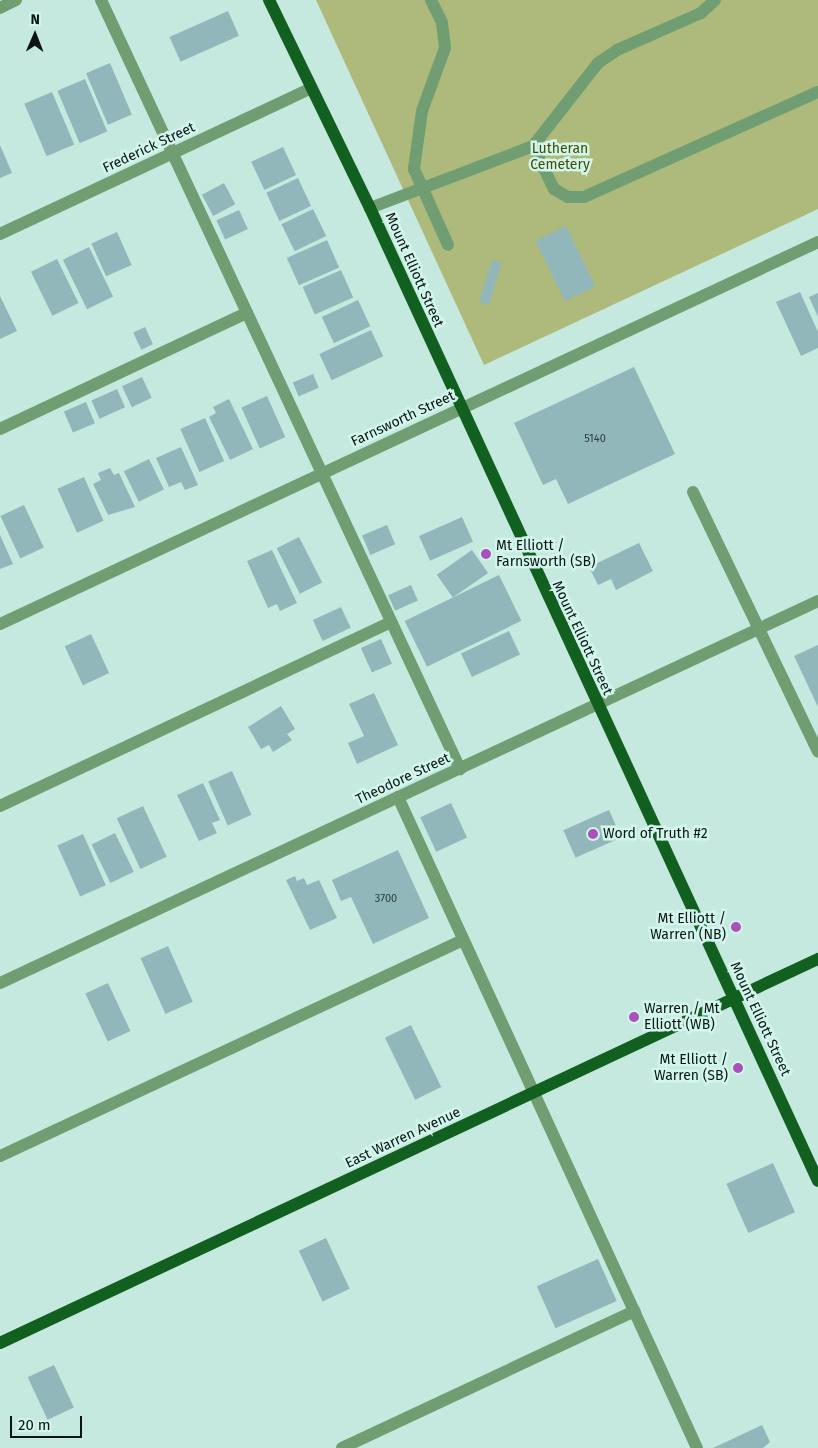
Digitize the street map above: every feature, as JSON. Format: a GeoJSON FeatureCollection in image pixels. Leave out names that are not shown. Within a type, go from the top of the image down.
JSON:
{"type":"FeatureCollection","features":[{"type":"Feature","properties":{"kind":"main road","name":"Mount Elliott Street"},"geometry":{"type":"LineString","coordinates":[[269,0],[310,89],[370,208],[596,705],[818,1181]]}},
{"type":"Feature","properties":{"kind":"main road","name":"East Warren Avenue"},"geometry":{"type":"LineString","coordinates":[[0,1343],[818,959]]}},
{"type":"Feature","properties":{"kind":"street"},"geometry":{"type":"LineString","coordinates":[[0,8],[16,0]]}},
{"type":"Feature","properties":{"kind":"street"},"geometry":{"type":"LineString","coordinates":[[101,0],[460,769]]}},
{"type":"Feature","properties":{"kind":"street"},"geometry":{"type":"LineString","coordinates":[[431,0],[442,23],[445,48],[416,136],[414,169],[419,186],[448,246]]}},
{"type":"Feature","properties":{"kind":"street"},"geometry":{"type":"LineString","coordinates":[[370,208],[419,186],[451,178],[533,146],[598,63],[701,13],[715,0]]}},
{"type":"Feature","properties":{"kind":"street","name":"Frederick Street"},"geometry":{"type":"LineString","coordinates":[[0,234],[310,89]]}},
{"type":"Feature","properties":{"kind":"street"},"geometry":{"type":"LineString","coordinates":[[533,146],[554,189],[568,197],[584,198],[818,92]]}},
{"type":"Feature","properties":{"kind":"street","name":"Farnsworth Street"},"geometry":{"type":"LineString","coordinates":[[0,624],[818,242]]}},
{"type":"Feature","properties":{"kind":"street"},"geometry":{"type":"LineString","coordinates":[[0,429],[247,313]]}},
{"type":"Feature","properties":{"kind":"street"},"geometry":{"type":"LineString","coordinates":[[692,492],[760,628],[818,752]]}},
{"type":"Feature","properties":{"kind":"street","name":"Theodore Street"},"geometry":{"type":"LineString","coordinates":[[0,983],[818,601]]}},
{"type":"Feature","properties":{"kind":"street"},"geometry":{"type":"LineString","coordinates":[[0,806],[391,622]]}},
{"type":"Feature","properties":{"kind":"street"},"geometry":{"type":"LineString","coordinates":[[398,797],[697,1448]]}},
{"type":"Feature","properties":{"kind":"street"},"geometry":{"type":"LineString","coordinates":[[0,1156],[463,940]]}},
{"type":"Feature","properties":{"kind":"street"},"geometry":{"type":"LineString","coordinates":[[342,1448],[634,1311]]}},
{"type":"Feature","properties":{"kind":"green space","name":"Lutheran Cemetery"},"geometry":{"type":"Polygon","coordinates":[[[316,0],[818,0],[818,209],[484,365],[316,0]]]}},
{"type":"Feature","properties":{"kind":"building"},"geometry":{"type":"Polygon","coordinates":[[[228,11],[239,36],[181,62],[170,37],[228,11]]]}},
{"type":"Feature","properties":{"kind":"building"},"geometry":{"type":"Polygon","coordinates":[[[110,63],[132,115],[108,125],[86,73],[110,63]]]}},
{"type":"Feature","properties":{"kind":"building"},"geometry":{"type":"Polygon","coordinates":[[[85,79],[107,131],[80,143],[57,91],[85,79]]]}},
{"type":"Feature","properties":{"kind":"building"},"geometry":{"type":"Polygon","coordinates":[[[52,92],[74,144],[47,156],[24,104],[52,92]]]}},
{"type":"Feature","properties":{"kind":"building"},"geometry":{"type":"Polygon","coordinates":[[[0,145],[12,173],[0,178],[0,145]]]}},
{"type":"Feature","properties":{"kind":"building"},"geometry":{"type":"Polygon","coordinates":[[[283,147],[296,175],[264,190],[251,162],[283,147]]]}},
{"type":"Feature","properties":{"kind":"building"},"geometry":{"type":"Polygon","coordinates":[[[298,178],[311,206],[279,221],[266,193],[298,178]]]}},
{"type":"Feature","properties":{"kind":"building"},"geometry":{"type":"Polygon","coordinates":[[[224,183],[235,204],[213,216],[202,195],[224,183]]]}},
{"type":"Feature","properties":{"kind":"building"},"geometry":{"type":"Polygon","coordinates":[[[313,209],[326,236],[295,251],[282,224],[313,209]]]}},
{"type":"Feature","properties":{"kind":"building"},"geometry":{"type":"Polygon","coordinates":[[[239,210],[248,229],[225,240],[216,221],[239,210]]]}},
{"type":"Feature","properties":{"kind":"building"},"geometry":{"type":"Polygon","coordinates":[[[566,226],[595,286],[565,301],[535,241],[566,226]]]}},
{"type":"Feature","properties":{"kind":"building"},"geometry":{"type":"Polygon","coordinates":[[[117,232],[132,265],[106,276],[91,243],[117,232]]]}},
{"type":"Feature","properties":{"kind":"building"},"geometry":{"type":"Polygon","coordinates":[[[327,240],[339,267],[299,285],[287,258],[327,240]]]}},
{"type":"Feature","properties":{"kind":"building"},"geometry":{"type":"Polygon","coordinates":[[[89,247],[113,296],[87,309],[63,260],[89,247]]]}},
{"type":"Feature","properties":{"kind":"building"},"geometry":{"type":"Polygon","coordinates":[[[57,259],[78,303],[52,316],[31,272],[57,259]]]}},
{"type":"Feature","properties":{"kind":"building"},"geometry":{"type":"Polygon","coordinates":[[[492,260],[502,263],[489,305],[479,302],[492,260]]]}},
{"type":"Feature","properties":{"kind":"building"},"geometry":{"type":"Polygon","coordinates":[[[341,270],[353,297],[315,314],[303,287],[341,270]]]}},
{"type":"Feature","properties":{"kind":"building"},"geometry":{"type":"Polygon","coordinates":[[[800,292],[818,332],[818,348],[801,356],[776,302],[800,292]]]}},
{"type":"Feature","properties":{"kind":"building"},"geometry":{"type":"Polygon","coordinates":[[[818,293],[818,317],[809,297],[818,293]]]}},
{"type":"Feature","properties":{"kind":"building"},"geometry":{"type":"Polygon","coordinates":[[[0,296],[17,331],[0,339],[0,296]]]}},
{"type":"Feature","properties":{"kind":"building"},"geometry":{"type":"Polygon","coordinates":[[[358,300],[370,326],[334,343],[322,317],[358,300]]]}},
{"type":"Feature","properties":{"kind":"building"},"geometry":{"type":"Polygon","coordinates":[[[145,327],[153,344],[141,350],[133,332],[145,327]]]}},
{"type":"Feature","properties":{"kind":"building"},"geometry":{"type":"Polygon","coordinates":[[[371,330],[383,356],[332,380],[319,354],[371,330]]]}},
{"type":"Feature","properties":{"kind":"building"},"geometry":{"type":"Polygon","coordinates":[[[634,367],[675,454],[568,504],[556,479],[543,485],[514,423],[634,367]]]}},
{"type":"Feature","properties":{"kind":"building"},"geometry":{"type":"Polygon","coordinates":[[[313,374],[319,388],[299,396],[293,383],[313,374]]]}},
{"type":"Feature","properties":{"kind":"building"},"geometry":{"type":"Polygon","coordinates":[[[142,377],[152,398],[132,407],[122,386],[142,377]]]}},
{"type":"Feature","properties":{"kind":"building"},"geometry":{"type":"Polygon","coordinates":[[[117,389],[125,407],[100,419],[91,400],[117,389]]]}},
{"type":"Feature","properties":{"kind":"building"},"geometry":{"type":"Polygon","coordinates":[[[267,396],[285,437],[260,448],[241,407],[267,396]]]}},
{"type":"Feature","properties":{"kind":"building"},"geometry":{"type":"Polygon","coordinates":[[[229,399],[253,449],[230,460],[209,417],[216,413],[213,407],[229,399]]]}},
{"type":"Feature","properties":{"kind":"building"},"geometry":{"type":"Polygon","coordinates":[[[86,402],[95,423],[73,433],[64,411],[86,402]]]}},
{"type":"Feature","properties":{"kind":"building"},"geometry":{"type":"Polygon","coordinates":[[[205,418],[224,461],[199,472],[180,429],[205,418]]]}},
{"type":"Feature","properties":{"kind":"building"},"geometry":{"type":"Polygon","coordinates":[[[181,447],[198,485],[185,490],[181,482],[169,487],[156,458],[181,447]]]}},
{"type":"Feature","properties":{"kind":"building"},"geometry":{"type":"Polygon","coordinates":[[[149,459],[164,490],[139,502],[124,471],[149,459]]]}},
{"type":"Feature","properties":{"kind":"building"},"geometry":{"type":"Polygon","coordinates":[[[110,468],[114,475],[119,473],[135,507],[108,515],[93,484],[101,480],[98,473],[110,468]]]}},
{"type":"Feature","properties":{"kind":"building"},"geometry":{"type":"Polygon","coordinates":[[[84,477],[104,521],[77,533],[58,489],[84,477]]]}},
{"type":"Feature","properties":{"kind":"building"},"geometry":{"type":"Polygon","coordinates":[[[24,505],[44,548],[20,559],[0,516],[24,505]]]}},
{"type":"Feature","properties":{"kind":"building"},"geometry":{"type":"Polygon","coordinates":[[[462,517],[473,542],[430,561],[419,536],[462,517]]]}},
{"type":"Feature","properties":{"kind":"building"},"geometry":{"type":"Polygon","coordinates":[[[387,525],[395,544],[370,555],[362,536],[387,525]]]}},
{"type":"Feature","properties":{"kind":"building"},"geometry":{"type":"Polygon","coordinates":[[[0,535],[13,564],[0,569],[0,535]]]}},
{"type":"Feature","properties":{"kind":"building"},"geometry":{"type":"Polygon","coordinates":[[[299,537],[322,582],[300,594],[277,548],[299,537]]]}},
{"type":"Feature","properties":{"kind":"building"},"geometry":{"type":"Polygon","coordinates":[[[639,543],[653,571],[616,590],[611,579],[598,585],[589,567],[639,543]]]}},
{"type":"Feature","properties":{"kind":"building"},"geometry":{"type":"Polygon","coordinates":[[[272,550],[297,603],[280,611],[277,604],[268,608],[247,561],[272,550]]]}},
{"type":"Feature","properties":{"kind":"building"},"geometry":{"type":"Polygon","coordinates":[[[472,550],[488,573],[453,598],[437,575],[472,550]]]}},
{"type":"Feature","properties":{"kind":"building"},"geometry":{"type":"Polygon","coordinates":[[[499,575],[521,621],[427,667],[405,621],[499,575]]]}},
{"type":"Feature","properties":{"kind":"building"},"geometry":{"type":"Polygon","coordinates":[[[411,585],[418,601],[395,611],[388,595],[411,585]]]}},
{"type":"Feature","properties":{"kind":"building"},"geometry":{"type":"Polygon","coordinates":[[[341,607],[351,628],[323,641],[313,620],[341,607]]]}},
{"type":"Feature","properties":{"kind":"building"},"geometry":{"type":"Polygon","coordinates":[[[509,631],[520,655],[472,677],[461,653],[509,631]]]}},
{"type":"Feature","properties":{"kind":"building"},"geometry":{"type":"Polygon","coordinates":[[[91,634],[109,673],[83,685],[65,646],[91,634]]]}},
{"type":"Feature","properties":{"kind":"building"},"geometry":{"type":"Polygon","coordinates":[[[381,639],[392,664],[372,673],[361,648],[381,639]]]}},
{"type":"Feature","properties":{"kind":"building"},"geometry":{"type":"Polygon","coordinates":[[[818,645],[818,707],[794,656],[818,645]]]}},
{"type":"Feature","properties":{"kind":"building"},"geometry":{"type":"Polygon","coordinates":[[[374,693],[398,745],[357,764],[348,743],[364,736],[349,704],[374,693]]]}},
{"type":"Feature","properties":{"kind":"building"},"geometry":{"type":"Polygon","coordinates":[[[281,706],[295,729],[287,734],[292,740],[273,752],[269,745],[261,749],[248,727],[281,706]]]}},
{"type":"Feature","properties":{"kind":"building"},"geometry":{"type":"Polygon","coordinates":[[[232,771],[252,815],[228,825],[208,782],[232,771]]]}},
{"type":"Feature","properties":{"kind":"building"},"geometry":{"type":"Polygon","coordinates":[[[203,783],[220,820],[212,823],[217,833],[199,841],[177,795],[203,783]]]}},
{"type":"Feature","properties":{"kind":"building"},"geometry":{"type":"Polygon","coordinates":[[[451,803],[467,837],[436,852],[420,817],[451,803]]]}},
{"type":"Feature","properties":{"kind":"building"},"geometry":{"type":"Polygon","coordinates":[[[143,806],[167,857],[140,869],[117,818],[143,806]]]}},
{"type":"Feature","properties":{"kind":"building","name":"Word of Truth #2"},"geometry":{"type":"Polygon","coordinates":[[[609,810],[621,837],[576,858],[563,830],[609,810]]]}},
{"type":"Feature","properties":{"kind":"building"},"geometry":{"type":"Polygon","coordinates":[[[115,833],[134,872],[110,883],[92,844],[115,833]]]}},
{"type":"Feature","properties":{"kind":"building"},"geometry":{"type":"Polygon","coordinates":[[[83,834],[106,885],[80,897],[57,845],[83,834]]]}},
{"type":"Feature","properties":{"kind":"building"},"geometry":{"type":"Polygon","coordinates":[[[398,850],[429,918],[373,944],[351,897],[341,901],[332,880],[398,850]]]}},
{"type":"Feature","properties":{"kind":"building"},"geometry":{"type":"Polygon","coordinates":[[[295,876],[297,881],[304,878],[307,885],[319,880],[337,918],[310,930],[286,880],[295,876]]]}},
{"type":"Feature","properties":{"kind":"building"},"geometry":{"type":"Polygon","coordinates":[[[168,946],[193,1002],[165,1014],[141,958],[168,946]]]}},
{"type":"Feature","properties":{"kind":"building"},"geometry":{"type":"Polygon","coordinates":[[[108,983],[130,1031],[108,1042],[85,994],[108,983]]]}},
{"type":"Feature","properties":{"kind":"building"},"geometry":{"type":"Polygon","coordinates":[[[411,1025],[441,1087],[415,1100],[385,1038],[411,1025]]]}},
{"type":"Feature","properties":{"kind":"building"},"geometry":{"type":"Polygon","coordinates":[[[773,1163],[795,1212],[748,1233],[726,1184],[773,1163]]]}},
{"type":"Feature","properties":{"kind":"building"},"geometry":{"type":"Polygon","coordinates":[[[326,1238],[350,1289],[322,1301],[299,1251],[326,1238]]]}},
{"type":"Feature","properties":{"kind":"building"},"geometry":{"type":"Polygon","coordinates":[[[598,1259],[617,1301],[556,1328],[537,1286],[598,1259]]]}},
{"type":"Feature","properties":{"kind":"building"},"geometry":{"type":"Polygon","coordinates":[[[54,1365],[74,1408],[48,1420],[28,1377],[54,1365]]]}},
{"type":"Feature","properties":{"kind":"building"},"geometry":{"type":"Polygon","coordinates":[[[762,1425],[770,1442],[763,1448],[713,1448],[762,1425]]]}},
{"type":"Feature","properties":{"kind":"place","name":"Mt Elliott / Farnsworth (SB)"},"geometry":{"type":"Point","coordinates":[486,554]}},
{"type":"Feature","properties":{"kind":"place","name":"Word of Truth #2"},"geometry":{"type":"Point","coordinates":[593,834]}},
{"type":"Feature","properties":{"kind":"place","name":"Mt Elliott / Warren (NB)"},"geometry":{"type":"Point","coordinates":[736,927]}},
{"type":"Feature","properties":{"kind":"place","name":"Warren / Mt Elliott (WB)"},"geometry":{"type":"Point","coordinates":[634,1017]}},
{"type":"Feature","properties":{"kind":"place","name":"Mt Elliott / Warren (SB)"},"geometry":{"type":"Point","coordinates":[738,1068]}}]}
